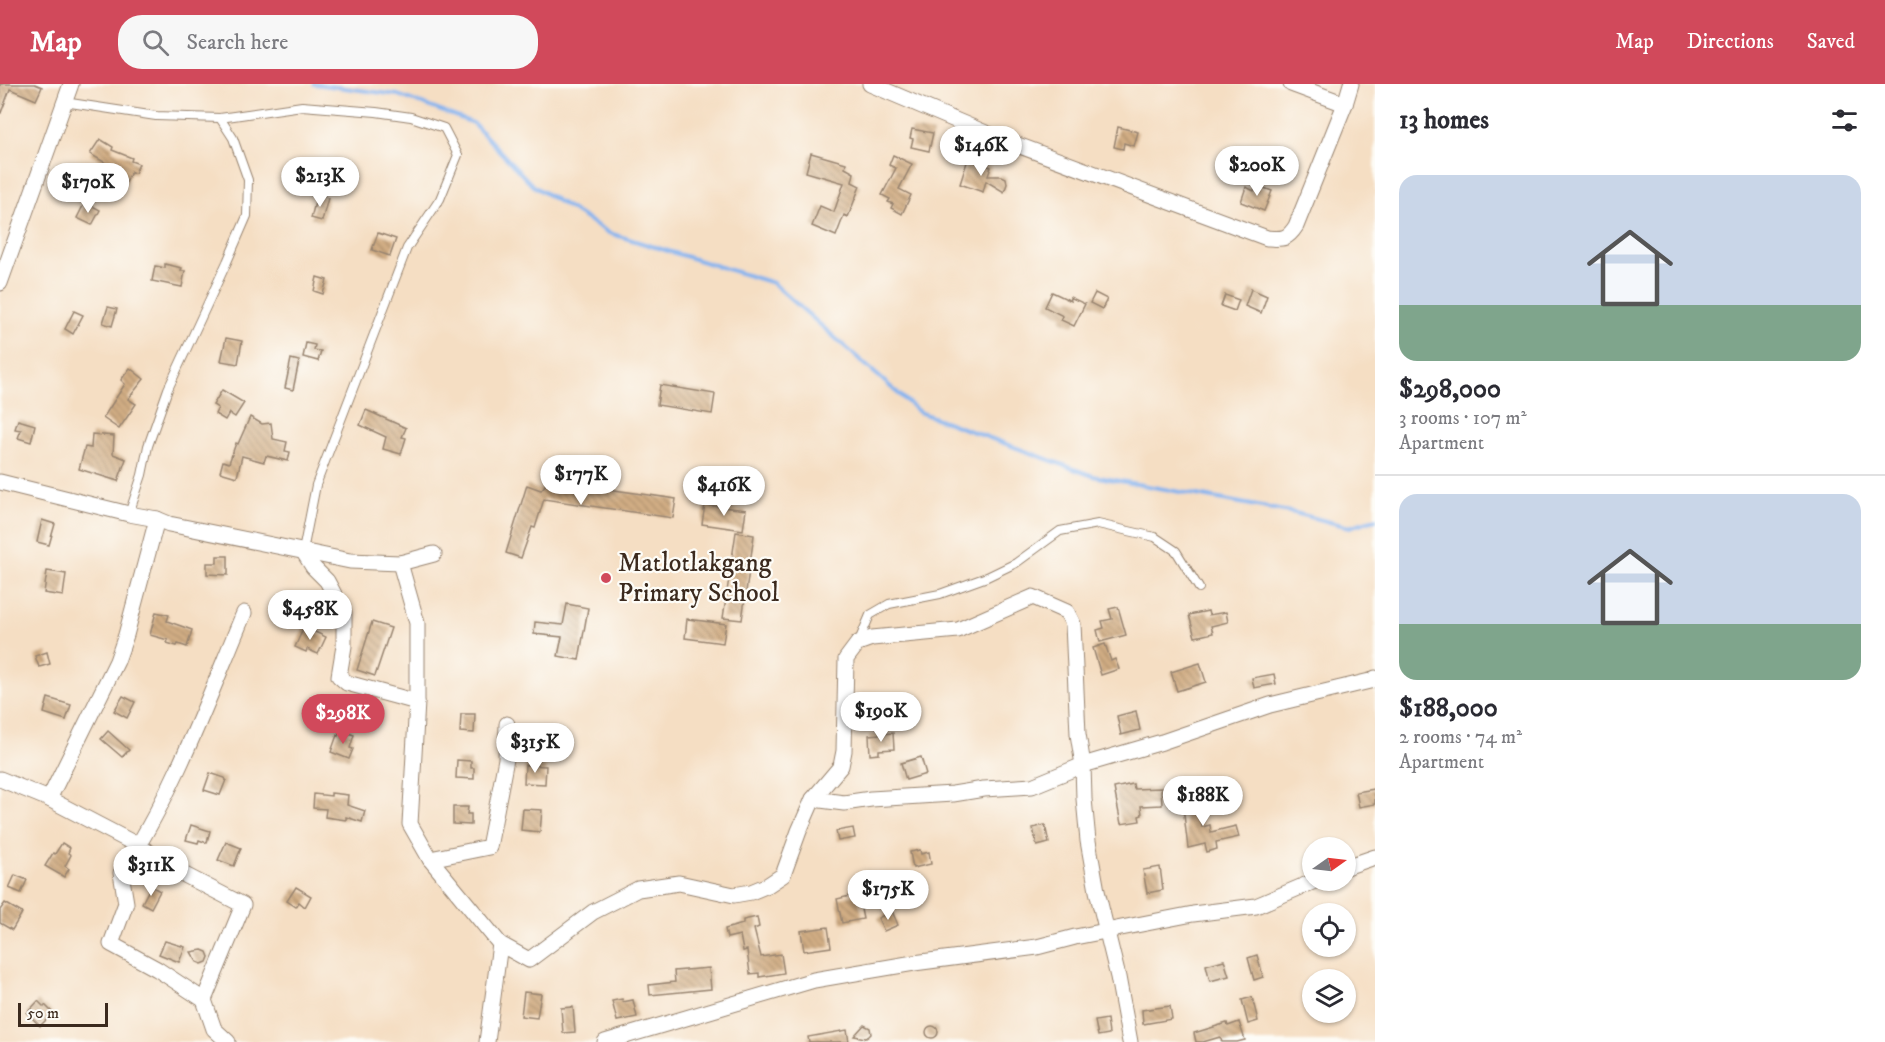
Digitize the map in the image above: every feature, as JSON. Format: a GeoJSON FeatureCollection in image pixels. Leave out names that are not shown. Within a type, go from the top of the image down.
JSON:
{"type":"FeatureCollection","features":[{"type":"Feature","properties":{"kind":"street"},"geometry":{"type":"LineString","coordinates":[[0,283],[71,84]]}},
{"type":"Feature","properties":{"kind":"street"},"geometry":{"type":"LineString","coordinates":[[870,84],[988,134],[1267,237],[1281,239],[1291,234],[1296,226],[1351,84]]}},
{"type":"Feature","properties":{"kind":"street"},"geometry":{"type":"LineString","coordinates":[[1291,84],[1345,104]]}},
{"type":"Feature","properties":{"kind":"street"},"geometry":{"type":"LineString","coordinates":[[0,482],[157,519],[169,524],[350,561],[400,563],[434,554]]}},
{"type":"Feature","properties":{"kind":"street"},"geometry":{"type":"LineString","coordinates":[[49,799],[117,661],[157,519]]}},
{"type":"Feature","properties":{"kind":"street"},"geometry":{"type":"LineString","coordinates":[[303,551],[313,567],[327,582],[344,612],[344,646],[339,675],[346,683],[417,702]]}},
{"type":"Feature","properties":{"kind":"street"},"geometry":{"type":"LineString","coordinates":[[400,563],[417,623],[417,702],[410,824],[430,859],[500,944],[529,960],[593,912],[638,889],[679,883],[734,895],[751,892],[783,875],[813,800],[841,766],[844,751],[846,659],[858,643],[872,638],[958,630],[1033,597],[1067,612],[1073,624],[1078,734],[1083,765],[1088,842],[1130,1042]]}},
{"type":"Feature","properties":{"kind":"street"},"geometry":{"type":"LineString","coordinates":[[228,1042],[214,1029],[204,1000],[157,969],[111,944],[126,903],[121,873],[139,846],[182,761],[244,613]]}},
{"type":"Feature","properties":{"kind":"street"},"geometry":{"type":"LineString","coordinates":[[813,800],[844,803],[1032,786],[1083,765],[1162,742],[1270,705],[1375,678]]}},
{"type":"Feature","properties":{"kind":"street"},"geometry":{"type":"LineString","coordinates":[[430,859],[489,847],[506,759],[507,724]]}},
{"type":"Feature","properties":{"kind":"street"},"geometry":{"type":"LineString","coordinates":[[0,779],[49,799],[139,846],[181,873],[243,905],[204,1000]]}},
{"type":"Feature","properties":{"kind":"street"},"geometry":{"type":"LineString","coordinates":[[1356,864],[1375,857]]}},
{"type":"Feature","properties":{"kind":"street"},"geometry":{"type":"LineString","coordinates":[[605,1042],[814,980],[914,963],[1037,947],[1075,937],[1193,914],[1256,906],[1302,886]]}},
{"type":"Feature","properties":{"kind":"street"},"geometry":{"type":"LineString","coordinates":[[487,1042],[500,944]]}},
{"type":"Feature","properties":{"kind":"lane"},"geometry":{"type":"LineString","coordinates":[[64,102],[156,116],[220,118],[302,106],[411,117],[444,128],[458,155],[440,199],[407,248],[316,485],[303,551]]}},
{"type":"Feature","properties":{"kind":"lane"},"geometry":{"type":"LineString","coordinates":[[129,514],[142,475],[148,446],[168,389],[247,216],[248,180],[233,138],[220,118]]}},
{"type":"Feature","properties":{"kind":"lane"},"geometry":{"type":"LineString","coordinates":[[858,643],[870,615],[889,604],[940,594],[987,577],[1016,563],[1060,531],[1098,524],[1155,537],[1176,551],[1199,588]]}},
{"type":"Feature","properties":{"kind":"building"},"geometry":{"type":"Polygon","coordinates":[[[0,84],[35,84],[42,87],[36,100],[10,89],[1,113],[0,84]]]}},
{"type":"Feature","properties":{"kind":"building"},"geometry":{"type":"Polygon","coordinates":[[[1118,127],[1138,132],[1134,146],[1124,143],[1123,149],[1114,147],[1118,127]]]}},
{"type":"Feature","properties":{"kind":"building"},"geometry":{"type":"Polygon","coordinates":[[[912,129],[933,133],[929,151],[911,147],[912,129]]]}},
{"type":"Feature","properties":{"kind":"building"},"geometry":{"type":"Polygon","coordinates":[[[100,139],[113,147],[112,150],[132,158],[131,161],[139,164],[135,173],[131,172],[126,183],[109,177],[113,167],[90,154],[100,139]]]}},
{"type":"Feature","properties":{"kind":"building"},"geometry":{"type":"Polygon","coordinates":[[[811,153],[846,163],[845,168],[854,173],[852,182],[860,186],[848,217],[844,215],[836,236],[812,226],[820,206],[834,212],[844,183],[806,172],[811,153]]]}},
{"type":"Feature","properties":{"kind":"building"},"geometry":{"type":"Polygon","coordinates":[[[893,155],[912,164],[899,189],[911,195],[902,214],[891,208],[893,204],[888,202],[890,199],[882,195],[896,168],[889,165],[893,155]]]}},
{"type":"Feature","properties":{"kind":"building"},"geometry":{"type":"Polygon","coordinates":[[[968,159],[991,167],[988,176],[1006,178],[1007,184],[1004,192],[986,181],[983,192],[960,184],[968,159]]]}},
{"type":"Feature","properties":{"kind":"building"},"geometry":{"type":"Polygon","coordinates":[[[1256,185],[1272,191],[1264,211],[1241,202],[1246,187],[1254,191],[1256,185]]]}},
{"type":"Feature","properties":{"kind":"building"},"geometry":{"type":"Polygon","coordinates":[[[317,195],[328,198],[322,221],[311,218],[317,195]]]}},
{"type":"Feature","properties":{"kind":"building"},"geometry":{"type":"Polygon","coordinates":[[[85,202],[100,210],[92,225],[77,218],[85,202]]]}},
{"type":"Feature","properties":{"kind":"building"},"geometry":{"type":"Polygon","coordinates":[[[378,233],[396,239],[390,256],[372,250],[378,233]]]}},
{"type":"Feature","properties":{"kind":"building"},"geometry":{"type":"Polygon","coordinates":[[[165,264],[182,268],[181,271],[185,271],[182,287],[152,281],[155,266],[165,268],[165,264]]]}},
{"type":"Feature","properties":{"kind":"building"},"geometry":{"type":"Polygon","coordinates":[[[317,277],[327,280],[323,294],[314,291],[317,277]]]}},
{"type":"Feature","properties":{"kind":"building"},"geometry":{"type":"Polygon","coordinates":[[[1251,289],[1267,296],[1261,313],[1245,306],[1251,289]]]}},
{"type":"Feature","properties":{"kind":"building"},"geometry":{"type":"Polygon","coordinates":[[[1052,292],[1071,301],[1070,297],[1085,304],[1074,326],[1061,320],[1063,316],[1045,307],[1052,292]]]}},
{"type":"Feature","properties":{"kind":"building"},"geometry":{"type":"Polygon","coordinates":[[[1095,293],[1107,299],[1102,309],[1090,303],[1095,293]]]}},
{"type":"Feature","properties":{"kind":"building"},"geometry":{"type":"Polygon","coordinates":[[[1225,295],[1239,300],[1235,311],[1221,306],[1225,295]]]}},
{"type":"Feature","properties":{"kind":"building"},"geometry":{"type":"Polygon","coordinates":[[[108,307],[117,309],[112,326],[103,323],[108,307]]]}},
{"type":"Feature","properties":{"kind":"building"},"geometry":{"type":"Polygon","coordinates":[[[74,311],[83,315],[73,334],[65,329],[74,311]]]}},
{"type":"Feature","properties":{"kind":"building"},"geometry":{"type":"Polygon","coordinates":[[[226,338],[242,341],[238,364],[221,361],[226,338]]]}},
{"type":"Feature","properties":{"kind":"building"},"geometry":{"type":"Polygon","coordinates":[[[306,343],[315,345],[314,350],[321,351],[318,361],[303,357],[306,343]]]}},
{"type":"Feature","properties":{"kind":"building"},"geometry":{"type":"Polygon","coordinates":[[[291,359],[299,361],[293,390],[285,388],[291,359]]]}},
{"type":"Feature","properties":{"kind":"building"},"geometry":{"type":"Polygon","coordinates":[[[130,368],[144,379],[128,399],[136,404],[119,429],[103,418],[125,384],[121,380],[130,368]]]}},
{"type":"Feature","properties":{"kind":"building"},"geometry":{"type":"Polygon","coordinates":[[[660,385],[715,394],[712,414],[657,405],[660,385]]]}},
{"type":"Feature","properties":{"kind":"building"},"geometry":{"type":"Polygon","coordinates":[[[222,390],[244,403],[235,417],[229,413],[225,420],[215,414],[218,408],[213,405],[222,390]]]}},
{"type":"Feature","properties":{"kind":"building"},"geometry":{"type":"Polygon","coordinates":[[[366,410],[406,428],[402,437],[406,438],[401,454],[383,449],[386,437],[360,425],[366,410]]]}},
{"type":"Feature","properties":{"kind":"building"},"geometry":{"type":"Polygon","coordinates":[[[250,417],[262,424],[271,423],[273,439],[287,442],[285,451],[290,452],[288,461],[266,456],[264,462],[242,456],[237,477],[220,472],[223,461],[229,463],[236,443],[238,444],[250,417]]]}},
{"type":"Feature","properties":{"kind":"building"},"geometry":{"type":"Polygon","coordinates":[[[18,420],[35,425],[31,442],[18,438],[21,430],[15,429],[18,420]]]}},
{"type":"Feature","properties":{"kind":"building"},"geometry":{"type":"Polygon","coordinates":[[[92,434],[114,436],[113,454],[126,459],[118,481],[79,469],[85,447],[91,448],[92,434]]]}},
{"type":"Feature","properties":{"kind":"building"},"geometry":{"type":"Polygon","coordinates":[[[552,481],[676,499],[673,518],[544,499],[535,528],[532,527],[521,558],[506,553],[527,485],[541,490],[552,481]]]}},
{"type":"Feature","properties":{"kind":"building"},"geometry":{"type":"Polygon","coordinates":[[[705,505],[746,510],[743,530],[702,524],[705,505]]]}},
{"type":"Feature","properties":{"kind":"building"},"geometry":{"type":"Polygon","coordinates":[[[42,520],[55,524],[49,545],[37,542],[42,520]]]}},
{"type":"Feature","properties":{"kind":"building"},"geometry":{"type":"Polygon","coordinates":[[[736,532],[754,535],[742,620],[723,618],[736,532]]]}},
{"type":"Feature","properties":{"kind":"building"},"geometry":{"type":"Polygon","coordinates":[[[217,556],[228,556],[228,575],[207,574],[207,563],[217,563],[217,556]]]}},
{"type":"Feature","properties":{"kind":"building"},"geometry":{"type":"Polygon","coordinates":[[[47,571],[66,574],[63,596],[44,593],[47,571]]]}},
{"type":"Feature","properties":{"kind":"building"},"geometry":{"type":"Polygon","coordinates":[[[567,604],[588,608],[579,660],[558,656],[562,637],[534,634],[535,622],[563,625],[567,604]]]}},
{"type":"Feature","properties":{"kind":"building"},"geometry":{"type":"Polygon","coordinates":[[[1118,607],[1126,635],[1100,642],[1097,630],[1104,628],[1102,621],[1112,619],[1109,609],[1118,607]]]}},
{"type":"Feature","properties":{"kind":"building"},"geometry":{"type":"Polygon","coordinates":[[[1208,611],[1209,615],[1226,612],[1228,622],[1211,626],[1213,633],[1195,637],[1189,615],[1208,611]]]}},
{"type":"Feature","properties":{"kind":"building"},"geometry":{"type":"Polygon","coordinates":[[[156,612],[169,615],[167,621],[192,630],[187,647],[167,643],[168,640],[150,635],[156,612]]]}},
{"type":"Feature","properties":{"kind":"building"},"geometry":{"type":"Polygon","coordinates":[[[687,619],[726,624],[723,643],[685,638],[687,619]]]}},
{"type":"Feature","properties":{"kind":"building"},"geometry":{"type":"Polygon","coordinates":[[[372,622],[391,628],[375,676],[357,670],[372,622]]]}},
{"type":"Feature","properties":{"kind":"building"},"geometry":{"type":"Polygon","coordinates":[[[304,627],[326,637],[318,654],[295,647],[304,627]]]}},
{"type":"Feature","properties":{"kind":"building"},"geometry":{"type":"Polygon","coordinates":[[[1105,644],[1111,661],[1115,659],[1119,669],[1101,675],[1093,648],[1105,644]]]}},
{"type":"Feature","properties":{"kind":"building"},"geometry":{"type":"Polygon","coordinates":[[[47,652],[50,664],[39,667],[35,656],[47,652]]]}},
{"type":"Feature","properties":{"kind":"building"},"geometry":{"type":"Polygon","coordinates":[[[1200,663],[1206,682],[1177,691],[1171,672],[1200,663]]]}},
{"type":"Feature","properties":{"kind":"building"},"geometry":{"type":"Polygon","coordinates":[[[1274,674],[1276,684],[1254,688],[1252,678],[1274,674]]]}},
{"type":"Feature","properties":{"kind":"building"},"geometry":{"type":"Polygon","coordinates":[[[123,696],[135,702],[127,718],[114,711],[123,696]]]}},
{"type":"Feature","properties":{"kind":"building"},"geometry":{"type":"Polygon","coordinates":[[[48,698],[71,705],[66,720],[44,713],[48,698]]]}},
{"type":"Feature","properties":{"kind":"building"},"geometry":{"type":"Polygon","coordinates":[[[1136,711],[1140,730],[1121,735],[1117,716],[1136,711]]]}},
{"type":"Feature","properties":{"kind":"building"},"geometry":{"type":"Polygon","coordinates":[[[461,714],[475,714],[474,733],[460,732],[461,714]]]}},
{"type":"Feature","properties":{"kind":"building"},"geometry":{"type":"Polygon","coordinates":[[[340,730],[354,735],[350,748],[353,749],[349,759],[331,752],[340,730]]]}},
{"type":"Feature","properties":{"kind":"building"},"geometry":{"type":"Polygon","coordinates":[[[108,731],[129,750],[122,757],[101,739],[108,731]]]}},
{"type":"Feature","properties":{"kind":"building"},"geometry":{"type":"Polygon","coordinates":[[[893,733],[894,749],[879,750],[879,754],[870,755],[869,735],[893,733]]]}},
{"type":"Feature","properties":{"kind":"building"},"geometry":{"type":"Polygon","coordinates":[[[921,757],[926,774],[906,780],[901,763],[921,757]]]}},
{"type":"Feature","properties":{"kind":"building"},"geometry":{"type":"Polygon","coordinates":[[[457,760],[471,761],[471,768],[474,768],[474,779],[456,778],[457,760]]]}},
{"type":"Feature","properties":{"kind":"building"},"geometry":{"type":"Polygon","coordinates":[[[525,765],[546,766],[545,784],[524,783],[525,765]]]}},
{"type":"Feature","properties":{"kind":"building"},"geometry":{"type":"Polygon","coordinates":[[[210,773],[226,780],[220,795],[204,790],[210,773]]]}},
{"type":"Feature","properties":{"kind":"building"},"geometry":{"type":"Polygon","coordinates":[[[1133,784],[1134,789],[1161,788],[1162,805],[1141,806],[1140,821],[1121,824],[1114,788],[1133,784]]]}},
{"type":"Feature","properties":{"kind":"building"},"geometry":{"type":"Polygon","coordinates":[[[1375,789],[1375,804],[1359,807],[1356,792],[1375,789]]]}},
{"type":"Feature","properties":{"kind":"building"},"geometry":{"type":"Polygon","coordinates":[[[331,793],[348,795],[347,805],[365,811],[362,822],[346,817],[346,820],[325,817],[326,809],[313,808],[314,794],[331,796],[331,793]]]}},
{"type":"Feature","properties":{"kind":"building"},"geometry":{"type":"Polygon","coordinates":[[[1199,796],[1202,827],[1210,825],[1211,832],[1236,826],[1239,837],[1216,842],[1217,849],[1207,852],[1205,844],[1188,848],[1182,798],[1199,796]]]}},
{"type":"Feature","properties":{"kind":"building"},"geometry":{"type":"Polygon","coordinates":[[[453,807],[468,807],[467,814],[471,814],[471,825],[453,824],[453,807]]]}},
{"type":"Feature","properties":{"kind":"building"},"geometry":{"type":"Polygon","coordinates":[[[523,809],[542,810],[540,832],[521,830],[523,809]]]}},
{"type":"Feature","properties":{"kind":"building"},"geometry":{"type":"Polygon","coordinates":[[[191,825],[210,831],[207,843],[199,840],[198,843],[186,840],[191,825]]]}},
{"type":"Feature","properties":{"kind":"building"},"geometry":{"type":"Polygon","coordinates":[[[1045,825],[1049,843],[1037,846],[1033,828],[1045,825]]]}},
{"type":"Feature","properties":{"kind":"building"},"geometry":{"type":"Polygon","coordinates":[[[853,828],[855,838],[838,841],[836,831],[853,828]]]}},
{"type":"Feature","properties":{"kind":"building"},"geometry":{"type":"Polygon","coordinates":[[[226,842],[241,848],[234,866],[218,860],[226,842]]]}},
{"type":"Feature","properties":{"kind":"building"},"geometry":{"type":"Polygon","coordinates":[[[62,843],[70,848],[68,853],[71,855],[65,866],[69,869],[64,877],[45,866],[62,843]]]}},
{"type":"Feature","properties":{"kind":"building"},"geometry":{"type":"Polygon","coordinates":[[[920,850],[921,854],[929,852],[931,864],[913,868],[910,852],[920,850]]]}},
{"type":"Feature","properties":{"kind":"building"},"geometry":{"type":"Polygon","coordinates":[[[1160,867],[1163,890],[1147,893],[1143,870],[1160,867]]]}},
{"type":"Feature","properties":{"kind":"building"},"geometry":{"type":"Polygon","coordinates":[[[15,875],[27,880],[21,893],[9,888],[15,875]]]}},
{"type":"Feature","properties":{"kind":"building"},"geometry":{"type":"Polygon","coordinates":[[[151,886],[160,891],[151,908],[142,903],[151,886]]]}},
{"type":"Feature","properties":{"kind":"building"},"geometry":{"type":"Polygon","coordinates":[[[296,887],[311,896],[305,907],[299,902],[296,907],[287,901],[296,887]]]}},
{"type":"Feature","properties":{"kind":"building"},"geometry":{"type":"Polygon","coordinates":[[[858,894],[863,919],[842,923],[837,899],[858,894]]]}},
{"type":"Feature","properties":{"kind":"building"},"geometry":{"type":"Polygon","coordinates":[[[5,903],[22,913],[12,930],[0,923],[0,910],[5,903]]]}},
{"type":"Feature","properties":{"kind":"building"},"geometry":{"type":"Polygon","coordinates":[[[892,911],[898,925],[884,931],[878,918],[892,911]]]}},
{"type":"Feature","properties":{"kind":"building"},"geometry":{"type":"Polygon","coordinates":[[[757,917],[759,927],[754,929],[761,957],[781,954],[784,973],[759,977],[759,973],[750,974],[747,950],[743,951],[740,935],[727,938],[725,929],[743,924],[743,920],[757,917]]]}},
{"type":"Feature","properties":{"kind":"building"},"geometry":{"type":"Polygon","coordinates":[[[828,927],[831,947],[804,951],[801,931],[828,927]]]}},
{"type":"Feature","properties":{"kind":"building"},"geometry":{"type":"Polygon","coordinates":[[[165,941],[185,947],[179,962],[159,954],[165,941]]]}},
{"type":"Feature","properties":{"kind":"building"},"geometry":{"type":"Polygon","coordinates":[[[202,950],[207,952],[209,957],[207,962],[202,964],[197,962],[191,952],[202,950]]]}},
{"type":"Feature","properties":{"kind":"building"},"geometry":{"type":"Polygon","coordinates":[[[1257,955],[1263,977],[1254,980],[1248,958],[1257,955]]]}},
{"type":"Feature","properties":{"kind":"building"},"geometry":{"type":"Polygon","coordinates":[[[1224,960],[1229,976],[1210,981],[1206,965],[1224,960]]]}},
{"type":"Feature","properties":{"kind":"building"},"geometry":{"type":"Polygon","coordinates":[[[709,968],[711,989],[650,995],[649,985],[675,982],[674,971],[709,968]]]}},
{"type":"Feature","properties":{"kind":"building"},"geometry":{"type":"Polygon","coordinates":[[[524,992],[541,994],[537,1018],[521,1016],[524,992]]]}},
{"type":"Feature","properties":{"kind":"building"},"geometry":{"type":"Polygon","coordinates":[[[1252,997],[1258,1021],[1248,1024],[1242,1000],[1252,997]]]}},
{"type":"Feature","properties":{"kind":"building"},"geometry":{"type":"Polygon","coordinates":[[[622,999],[623,1002],[633,1000],[637,1017],[617,1021],[612,1001],[622,999]]]}},
{"type":"Feature","properties":{"kind":"building"},"geometry":{"type":"Polygon","coordinates":[[[38,1001],[53,1013],[40,1026],[27,1013],[38,1001]]]}},
{"type":"Feature","properties":{"kind":"building"},"geometry":{"type":"Polygon","coordinates":[[[1170,1006],[1172,1019],[1143,1024],[1142,1010],[1170,1006]]]}},
{"type":"Feature","properties":{"kind":"building"},"geometry":{"type":"Polygon","coordinates":[[[573,1007],[575,1032],[563,1033],[561,1008],[573,1007]]]}},
{"type":"Feature","properties":{"kind":"building"},"geometry":{"type":"Polygon","coordinates":[[[1107,1019],[1109,1034],[1098,1036],[1095,1021],[1107,1019]]]}},
{"type":"Feature","properties":{"kind":"building"},"geometry":{"type":"Polygon","coordinates":[[[1239,1022],[1245,1040],[1222,1042],[1220,1037],[1196,1042],[1194,1033],[1227,1023],[1228,1026],[1239,1022]]]}},
{"type":"Feature","properties":{"kind":"building"},"geometry":{"type":"Polygon","coordinates":[[[864,1025],[870,1028],[871,1034],[866,1038],[854,1036],[864,1025]]]}},
{"type":"Feature","properties":{"kind":"building"},"geometry":{"type":"Polygon","coordinates":[[[934,1026],[938,1032],[934,1038],[930,1038],[926,1030],[934,1026]]]}},
{"type":"Feature","properties":{"kind":"building"},"geometry":{"type":"Polygon","coordinates":[[[847,1030],[849,1042],[809,1042],[808,1037],[847,1030]]]}},
{"type":"Feature","properties":{"kind":"waterway"},"geometry":{"type":"LineString","coordinates":[[314,84],[398,95],[473,123],[532,185],[609,233],[773,283],[919,412],[1093,476],[1295,513],[1349,527],[1375,519]]}},
{"type":"Feature","properties":{"kind":"place","name":"Matlotlakgang Primary School"},"geometry":{"type":"Point","coordinates":[606,578]}}]}
